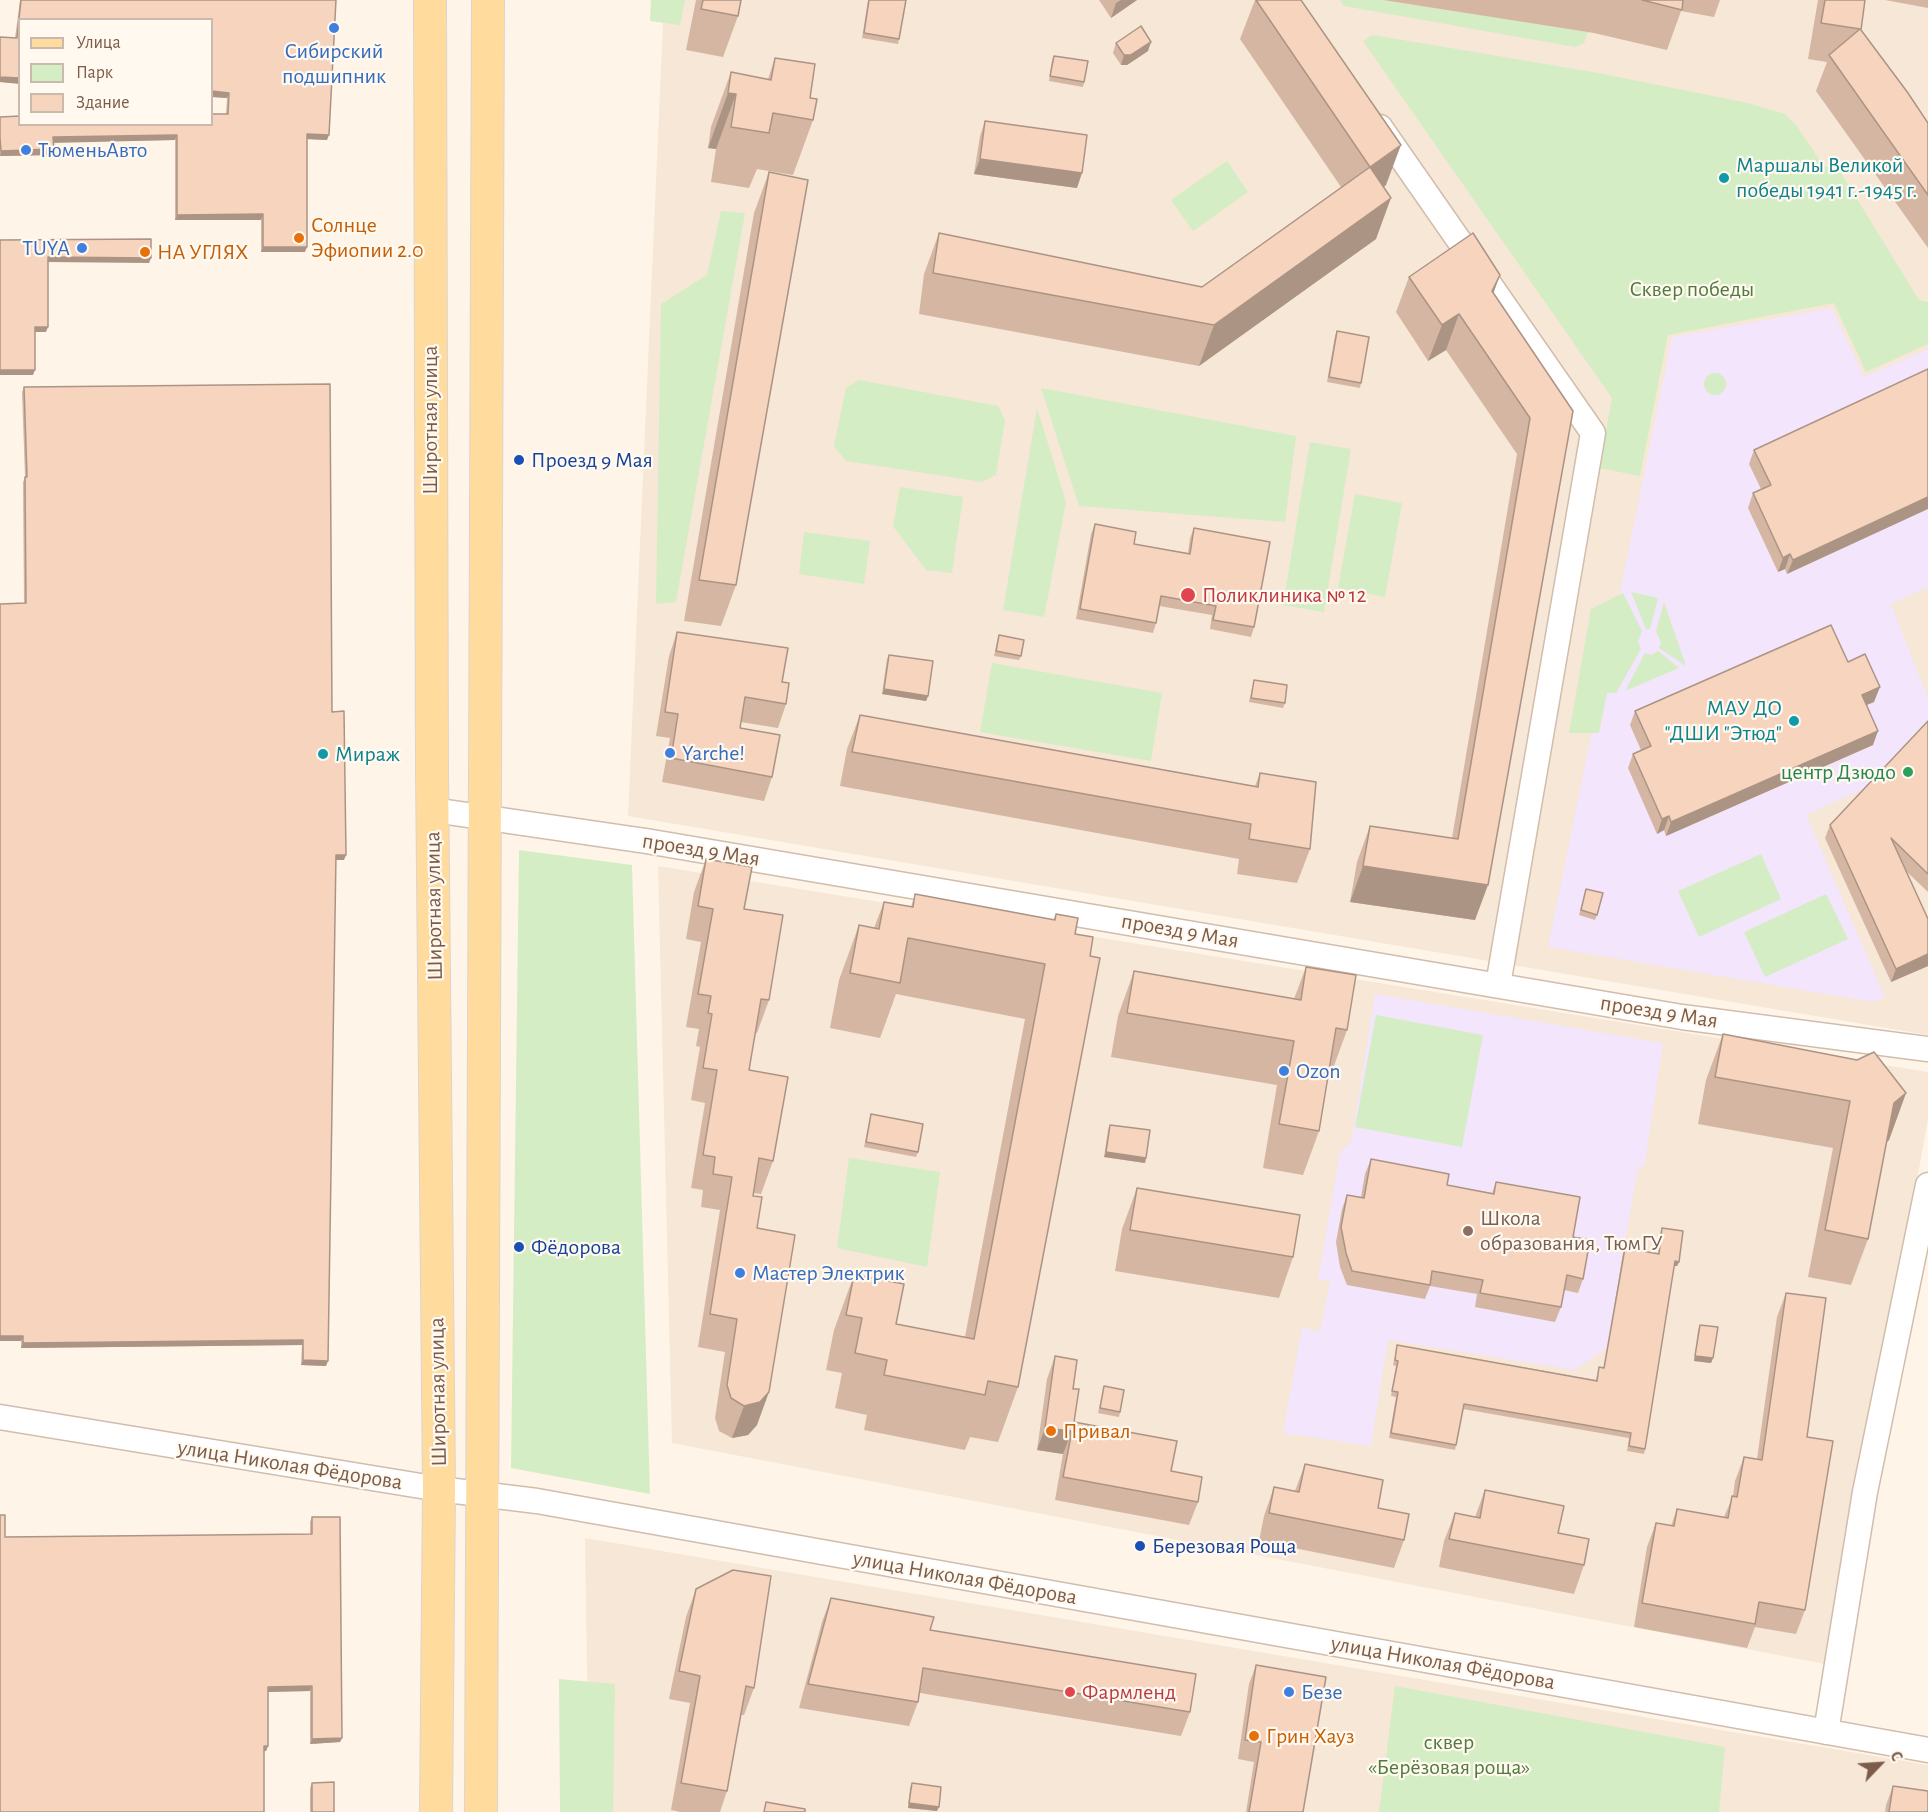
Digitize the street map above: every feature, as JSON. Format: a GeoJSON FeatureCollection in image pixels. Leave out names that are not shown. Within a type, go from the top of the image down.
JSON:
{"type":"FeatureCollection","features":[{"type":"Feature","properties":{"kind":"main road","name":"Широтная улица"},"geometry":{"type":"LineString","coordinates":[[430,0],[432,810],[439,1489],[436,1812]]}},
{"type":"Feature","properties":{"kind":"main road","name":"Широтная улица"},"geometry":{"type":"LineString","coordinates":[[481,1812],[488,0]]}},
{"type":"Feature","properties":{"kind":"street"},"geometry":{"type":"LineString","coordinates":[[1366,107],[1593,433],[1498,985]]}},
{"type":"Feature","properties":{"kind":"street","name":"проезд 9 Мая"},"geometry":{"type":"LineString","coordinates":[[432,810],[657,843],[1682,1017],[1928,1049]]}},
{"type":"Feature","properties":{"kind":"street"},"geometry":{"type":"LineString","coordinates":[[1826,1732],[1870,1469],[1928,1185]]}},
{"type":"Feature","properties":{"kind":"street","name":"улица Николая Фёдорова"},"geometry":{"type":"LineString","coordinates":[[0,1417],[439,1489],[482,1493],[1928,1750]]}},
{"type":"Feature","properties":{"kind":"shaded area"},"geometry":{"type":"Polygon","coordinates":[[[664,0],[1928,0],[1928,1035],[628,816],[664,0]]]}},
{"type":"Feature","properties":{"kind":"shaded area"},"geometry":{"type":"Polygon","coordinates":[[[1832,308],[1864,377],[1928,349],[1928,587],[1891,604],[1928,698],[1928,723],[1872,785],[1806,815],[1885,997],[1873,1002],[1548,947],[1672,337],[1832,308]]]}},
{"type":"Feature","properties":{"kind":"shaded area"},"geometry":{"type":"Polygon","coordinates":[[[658,866],[1928,1072],[1928,1119],[1830,1665],[672,1443],[658,866]]]}},
{"type":"Feature","properties":{"kind":"shaded area"},"geometry":{"type":"Polygon","coordinates":[[[1375,994],[1663,1043],[1645,1163],[1637,1172],[1607,1348],[1575,1370],[1388,1340],[1371,1446],[1283,1433],[1302,1327],[1320,1332],[1330,1281],[1318,1280],[1340,1152],[1351,1142],[1375,994]]]}},
{"type":"Feature","properties":{"kind":"shaded area"},"geometry":{"type":"Polygon","coordinates":[[[585,1538],[1928,1765],[1928,1812],[589,1812],[585,1538]]]}},
{"type":"Feature","properties":{"kind":"green space"},"geometry":{"type":"Polygon","coordinates":[[[651,0],[685,0],[680,25],[650,21],[651,0]]]}},
{"type":"Feature","properties":{"kind":"green space"},"geometry":{"type":"Polygon","coordinates":[[[1340,0],[1383,0],[1588,32],[1584,43],[1575,47],[1344,6],[1340,0]]]}},
{"type":"Feature","properties":{"kind":"green space","name":"Сквер победы"},"geometry":{"type":"Polygon","coordinates":[[[1373,35],[1593,72],[1748,103],[1785,114],[1796,125],[1823,165],[1841,173],[1919,300],[1928,302],[1928,344],[1866,372],[1834,303],[1668,335],[1640,476],[1599,468],[1612,398],[1363,41],[1373,35]]]}},
{"type":"Feature","properties":{"kind":"green space"},"geometry":{"type":"Polygon","coordinates":[[[1227,161],[1248,192],[1193,231],[1171,200],[1227,161]]]}},
{"type":"Feature","properties":{"kind":"green space"},"geometry":{"type":"Polygon","coordinates":[[[721,211],[745,213],[676,602],[656,604],[661,304],[707,275],[721,211]]]}},
{"type":"Feature","properties":{"kind":"green space"},"geometry":{"type":"Polygon","coordinates":[[[1715,373],[1723,376],[1726,384],[1723,392],[1715,395],[1707,392],[1704,384],[1707,376],[1715,373]]]}},
{"type":"Feature","properties":{"kind":"green space"},"geometry":{"type":"Polygon","coordinates":[[[859,380],[998,406],[1005,420],[996,475],[982,482],[846,461],[834,446],[846,388],[859,380]]]}},
{"type":"Feature","properties":{"kind":"green space"},"geometry":{"type":"Polygon","coordinates":[[[1041,388],[1296,436],[1285,522],[1079,506],[1041,388]]]}},
{"type":"Feature","properties":{"kind":"green space"},"geometry":{"type":"Polygon","coordinates":[[[1037,408],[1066,502],[1044,617],[1003,610],[1037,408]]]}},
{"type":"Feature","properties":{"kind":"green space"},"geometry":{"type":"Polygon","coordinates":[[[1310,442],[1351,449],[1324,612],[1283,605],[1310,442]]]}},
{"type":"Feature","properties":{"kind":"green space"},"geometry":{"type":"Polygon","coordinates":[[[900,487],[963,497],[952,573],[926,570],[893,526],[900,487]]]}},
{"type":"Feature","properties":{"kind":"green space"},"geometry":{"type":"Polygon","coordinates":[[[1355,494],[1402,503],[1385,597],[1338,588],[1355,494]]]}},
{"type":"Feature","properties":{"kind":"green space"},"geometry":{"type":"Polygon","coordinates":[[[804,532],[870,541],[864,584],[799,574],[804,532]]]}},
{"type":"Feature","properties":{"kind":"green space"},"geometry":{"type":"Polygon","coordinates":[[[1631,592],[1658,598],[1650,629],[1646,629],[1631,592]]]}},
{"type":"Feature","properties":{"kind":"green space"},"geometry":{"type":"Polygon","coordinates":[[[1623,593],[1642,631],[1638,642],[1641,649],[1616,693],[1607,693],[1599,733],[1569,733],[1591,609],[1623,593]]]}},
{"type":"Feature","properties":{"kind":"green space"},"geometry":{"type":"Polygon","coordinates":[[[1664,602],[1686,666],[1659,648],[1661,643],[1656,631],[1664,602]]]}},
{"type":"Feature","properties":{"kind":"green space"},"geometry":{"type":"Polygon","coordinates":[[[1658,651],[1679,668],[1625,691],[1645,653],[1651,655],[1658,651]]]}},
{"type":"Feature","properties":{"kind":"green space"},"geometry":{"type":"Polygon","coordinates":[[[992,663],[1162,693],[1151,761],[980,732],[992,663]]]}},
{"type":"Feature","properties":{"kind":"green space"},"geometry":{"type":"Polygon","coordinates":[[[519,850],[632,865],[650,1494],[511,1468],[519,850]]]}},
{"type":"Feature","properties":{"kind":"green space"},"geometry":{"type":"Polygon","coordinates":[[[1761,854],[1781,899],[1699,937],[1678,891],[1761,854]]]}},
{"type":"Feature","properties":{"kind":"green space"},"geometry":{"type":"Polygon","coordinates":[[[1826,894],[1848,939],[1765,977],[1744,932],[1826,894]]]}},
{"type":"Feature","properties":{"kind":"green space"},"geometry":{"type":"Polygon","coordinates":[[[1376,1015],[1483,1035],[1462,1147],[1355,1127],[1376,1015]]]}},
{"type":"Feature","properties":{"kind":"green space"},"geometry":{"type":"Polygon","coordinates":[[[849,1158],[940,1172],[927,1267],[837,1248],[849,1158]]]}},
{"type":"Feature","properties":{"kind":"green space"},"geometry":{"type":"Polygon","coordinates":[[[559,1679],[615,1684],[613,1812],[560,1812],[559,1679]]]}},
{"type":"Feature","properties":{"kind":"green space","name":"сквер «Берёзовая роща»"},"geometry":{"type":"Polygon","coordinates":[[[1395,1686],[1725,1747],[1719,1812],[1379,1812],[1395,1686]]]}},
{"type":"Feature","properties":{"kind":"building"},"geometry":{"type":"Polygon","coordinates":[[[21,0],[336,0],[329,135],[307,134],[307,247],[263,247],[263,214],[177,215],[177,135],[53,137],[54,149],[1,151],[0,117],[18,116],[18,126],[213,126],[213,114],[228,114],[229,93],[213,91],[213,18],[19,18],[21,0]]]}},
{"type":"Feature","properties":{"kind":"building"},"geometry":{"type":"Polygon","coordinates":[[[703,0],[741,0],[738,16],[701,9],[703,0]]]}},
{"type":"Feature","properties":{"kind":"building"},"geometry":{"type":"Polygon","coordinates":[[[869,0],[906,0],[899,39],[864,33],[869,0]]]}},
{"type":"Feature","properties":{"kind":"building"},"geometry":{"type":"Polygon","coordinates":[[[1256,0],[1301,0],[1401,145],[1370,167],[1256,0]]]}},
{"type":"Feature","properties":{"kind":"building"},"geometry":{"type":"Polygon","coordinates":[[[1642,0],[1683,0],[1682,10],[1642,0]]]}},
{"type":"Feature","properties":{"kind":"building"},"geometry":{"type":"Polygon","coordinates":[[[1825,0],[1865,0],[1861,30],[1928,123],[1928,195],[1829,55],[1860,29],[1821,23],[1825,0]]]}},
{"type":"Feature","properties":{"kind":"building"},"geometry":{"type":"Polygon","coordinates":[[[1141,26],[1151,42],[1131,55],[1124,55],[1116,43],[1141,26]]]}},
{"type":"Feature","properties":{"kind":"building"},"geometry":{"type":"Polygon","coordinates":[[[18,28],[18,78],[0,77],[0,37],[17,38],[18,28]]]}},
{"type":"Feature","properties":{"kind":"building"},"geometry":{"type":"Polygon","coordinates":[[[1054,56],[1088,61],[1084,82],[1050,76],[1054,56]]]}},
{"type":"Feature","properties":{"kind":"building"},"geometry":{"type":"Polygon","coordinates":[[[775,58],[815,64],[810,98],[817,99],[813,120],[773,113],[769,133],[731,127],[736,94],[728,93],[731,72],[771,80],[775,58]]]}},
{"type":"Feature","properties":{"kind":"building"},"geometry":{"type":"Polygon","coordinates":[[[985,121],[1087,135],[1082,173],[980,159],[985,121]]]}},
{"type":"Feature","properties":{"kind":"building"},"geometry":{"type":"Polygon","coordinates":[[[1370,167],[1391,198],[1214,325],[933,273],[939,233],[1202,287],[1370,167]]]}},
{"type":"Feature","properties":{"kind":"building"},"geometry":{"type":"Polygon","coordinates":[[[769,172],[808,180],[736,585],[699,580],[769,172]]]}},
{"type":"Feature","properties":{"kind":"building"},"geometry":{"type":"Polygon","coordinates":[[[1473,233],[1500,275],[1492,291],[1573,411],[1488,885],[1363,866],[1370,826],[1458,839],[1530,418],[1459,314],[1442,325],[1409,277],[1473,233]]]}},
{"type":"Feature","properties":{"kind":"building"},"geometry":{"type":"Polygon","coordinates":[[[151,239],[151,258],[48,257],[48,327],[35,327],[35,370],[0,370],[0,240],[151,239]]]}},
{"type":"Feature","properties":{"kind":"building"},"geometry":{"type":"Polygon","coordinates":[[[1337,331],[1369,337],[1361,383],[1329,377],[1337,331]]]}},
{"type":"Feature","properties":{"kind":"building"},"geometry":{"type":"Polygon","coordinates":[[[1928,369],[1928,497],[1793,560],[1790,554],[1783,558],[1753,493],[1771,485],[1754,450],[1928,369]]]}},
{"type":"Feature","properties":{"kind":"building"},"geometry":{"type":"Polygon","coordinates":[[[330,384],[332,712],[344,711],[346,855],[336,855],[328,1361],[303,1360],[303,1340],[23,1343],[23,1336],[0,1336],[0,604],[26,603],[25,477],[27,477],[24,387],[330,384]]]}},
{"type":"Feature","properties":{"kind":"building"},"geometry":{"type":"Polygon","coordinates":[[[1095,524],[1136,532],[1134,544],[1190,554],[1194,528],[1270,542],[1254,627],[1213,620],[1216,606],[1161,596],[1156,623],[1080,609],[1095,524]]]}},
{"type":"Feature","properties":{"kind":"building"},"geometry":{"type":"Polygon","coordinates":[[[1831,625],[1848,662],[1865,654],[1880,687],[1862,695],[1878,731],[1671,822],[1669,816],[1662,819],[1633,754],[1651,746],[1635,711],[1831,625]]]}},
{"type":"Feature","properties":{"kind":"building"},"geometry":{"type":"Polygon","coordinates":[[[677,632],[788,648],[782,682],[789,683],[786,704],[745,697],[740,728],[780,735],[772,777],[671,758],[678,714],[665,712],[677,632]]]}},
{"type":"Feature","properties":{"kind":"building"},"geometry":{"type":"Polygon","coordinates":[[[999,635],[1024,640],[1021,656],[996,651],[999,635]]]}},
{"type":"Feature","properties":{"kind":"building"},"geometry":{"type":"Polygon","coordinates":[[[889,655],[933,661],[928,696],[884,689],[889,655]]]}},
{"type":"Feature","properties":{"kind":"building"},"geometry":{"type":"Polygon","coordinates":[[[1254,680],[1287,685],[1285,703],[1251,698],[1254,680]]]}},
{"type":"Feature","properties":{"kind":"building"},"geometry":{"type":"Polygon","coordinates":[[[860,715],[1258,787],[1260,773],[1316,782],[1310,849],[1249,839],[1251,824],[852,752],[860,715]]]}},
{"type":"Feature","properties":{"kind":"building"},"geometry":{"type":"Polygon","coordinates":[[[1928,721],[1928,874],[1891,838],[1928,919],[1928,954],[1896,969],[1830,825],[1928,721]]]}},
{"type":"Feature","properties":{"kind":"building"},"geometry":{"type":"Polygon","coordinates":[[[706,859],[752,867],[744,909],[783,915],[769,1000],[761,999],[749,1070],[788,1077],[773,1161],[759,1158],[753,1196],[762,1197],[757,1228],[795,1235],[769,1392],[760,1402],[744,1406],[731,1398],[727,1385],[737,1319],[710,1314],[732,1177],[713,1174],[715,1157],[703,1155],[717,1070],[703,1068],[712,1014],[708,1013],[711,996],[698,994],[713,909],[698,906],[706,859]]]}},
{"type":"Feature","properties":{"kind":"building"},"geometry":{"type":"Polygon","coordinates":[[[1586,889],[1603,893],[1597,915],[1581,910],[1586,889]]]}},
{"type":"Feature","properties":{"kind":"building"},"geometry":{"type":"Polygon","coordinates":[[[915,894],[1055,920],[1056,914],[1078,918],[1075,934],[1093,937],[1090,956],[1100,958],[1018,1387],[988,1381],[985,1395],[884,1375],[887,1360],[855,1353],[862,1318],[846,1315],[854,1275],[904,1284],[896,1324],[974,1339],[1045,964],[908,938],[900,983],[850,973],[859,925],[879,929],[884,902],[913,907],[915,894]]]}},
{"type":"Feature","properties":{"kind":"building"},"geometry":{"type":"Polygon","coordinates":[[[1306,967],[1356,975],[1347,1030],[1336,1028],[1319,1131],[1279,1124],[1294,1041],[1127,1013],[1134,971],[1301,1000],[1306,967]]]}},
{"type":"Feature","properties":{"kind":"building"},"geometry":{"type":"Polygon","coordinates":[[[1723,1034],[1857,1060],[1874,1052],[1906,1093],[1894,1103],[1868,1239],[1825,1230],[1850,1101],[1715,1077],[1723,1034]]]}},
{"type":"Feature","properties":{"kind":"building"},"geometry":{"type":"Polygon","coordinates":[[[871,1114],[923,1124],[918,1152],[866,1142],[871,1114]]]}},
{"type":"Feature","properties":{"kind":"building"},"geometry":{"type":"Polygon","coordinates":[[[1110,1125],[1150,1130],[1146,1158],[1106,1152],[1110,1125]]]}},
{"type":"Feature","properties":{"kind":"building"},"geometry":{"type":"Polygon","coordinates":[[[1371,1159],[1449,1174],[1447,1185],[1494,1194],[1496,1182],[1580,1197],[1573,1237],[1590,1240],[1583,1279],[1567,1275],[1561,1307],[1480,1293],[1483,1280],[1432,1271],[1430,1285],[1352,1271],[1341,1227],[1347,1195],[1364,1198],[1371,1159]]]}},
{"type":"Feature","properties":{"kind":"building"},"geometry":{"type":"Polygon","coordinates":[[[1137,1188],[1300,1215],[1293,1257],[1130,1230],[1137,1188]]]}},
{"type":"Feature","properties":{"kind":"building"},"geometry":{"type":"Polygon","coordinates":[[[1662,1228],[1683,1231],[1679,1262],[1675,1261],[1645,1449],[1629,1446],[1631,1433],[1464,1404],[1456,1445],[1391,1433],[1398,1392],[1392,1391],[1398,1361],[1395,1360],[1397,1345],[1597,1381],[1599,1367],[1604,1368],[1625,1248],[1659,1254],[1662,1228]]]}},
{"type":"Feature","properties":{"kind":"building"},"geometry":{"type":"Polygon","coordinates":[[[1786,1293],[1826,1298],[1807,1437],[1833,1441],[1805,1610],[1759,1602],[1755,1624],[1642,1603],[1656,1523],[1674,1526],[1677,1509],[1728,1518],[1732,1496],[1737,1497],[1744,1457],[1762,1460],[1786,1293]]]}},
{"type":"Feature","properties":{"kind":"building"},"geometry":{"type":"Polygon","coordinates":[[[1700,1325],[1718,1327],[1713,1358],[1695,1356],[1700,1325]]]}},
{"type":"Feature","properties":{"kind":"building"},"geometry":{"type":"Polygon","coordinates":[[[1055,1356],[1077,1360],[1073,1389],[1079,1389],[1074,1422],[1177,1441],[1171,1471],[1202,1477],[1198,1502],[1063,1477],[1072,1431],[1045,1428],[1055,1356]]]}},
{"type":"Feature","properties":{"kind":"building"},"geometry":{"type":"Polygon","coordinates":[[[1104,1386],[1124,1390],[1120,1412],[1100,1408],[1104,1386]]]}},
{"type":"Feature","properties":{"kind":"building"},"geometry":{"type":"Polygon","coordinates":[[[1305,1464],[1383,1480],[1378,1508],[1409,1514],[1404,1540],[1269,1513],[1274,1487],[1299,1492],[1305,1464]]]}},
{"type":"Feature","properties":{"kind":"building"},"geometry":{"type":"Polygon","coordinates":[[[1485,1490],[1564,1506],[1558,1533],[1589,1539],[1584,1565],[1449,1539],[1455,1513],[1480,1518],[1485,1490]]]}},
{"type":"Feature","properties":{"kind":"building"},"geometry":{"type":"Polygon","coordinates":[[[0,1515],[5,1515],[5,1537],[312,1534],[312,1517],[340,1517],[342,1738],[312,1739],[312,1686],[268,1687],[268,1746],[264,1746],[264,1812],[0,1812],[0,1515]]]}},
{"type":"Feature","properties":{"kind":"building"},"geometry":{"type":"Polygon","coordinates":[[[733,1570],[771,1576],[754,1688],[746,1686],[727,1791],[681,1783],[700,1676],[679,1671],[696,1589],[733,1570]]]}},
{"type":"Feature","properties":{"kind":"building"},"geometry":{"type":"Polygon","coordinates":[[[831,1598],[934,1617],[930,1630],[1196,1674],[1190,1712],[923,1668],[918,1702],[808,1684],[831,1598]]]}},
{"type":"Feature","properties":{"kind":"building"},"geometry":{"type":"Polygon","coordinates":[[[1256,1665],[1326,1677],[1303,1812],[1249,1812],[1261,1742],[1245,1740],[1256,1665]]]}},
{"type":"Feature","properties":{"kind":"building"},"geometry":{"type":"Polygon","coordinates":[[[334,1782],[334,1812],[312,1812],[312,1783],[334,1782]]]}},
{"type":"Feature","properties":{"kind":"building"},"geometry":{"type":"Polygon","coordinates":[[[912,1783],[941,1787],[939,1807],[909,1803],[912,1783]]]}},
{"type":"Feature","properties":{"kind":"building"},"geometry":{"type":"Polygon","coordinates":[[[1893,1786],[1928,1791],[1928,1812],[1889,1812],[1893,1786]]]}},
{"type":"Feature","properties":{"kind":"building"},"geometry":{"type":"Polygon","coordinates":[[[766,1802],[805,1809],[805,1812],[764,1812],[766,1802]]]}},
{"type":"Feature","properties":{"kind":"place","name":"Сибирский подшипник"},"geometry":{"type":"Point","coordinates":[334,28]}},
{"type":"Feature","properties":{"kind":"place","name":"ТюменьАвто"},"geometry":{"type":"Point","coordinates":[26,150]}},
{"type":"Feature","properties":{"kind":"place","name":"Маршалы Великой победы 1941 г.-1945 г."},"geometry":{"type":"Point","coordinates":[1724,178]}},
{"type":"Feature","properties":{"kind":"place","name":"Солнце Эфиопии 2.0"},"geometry":{"type":"Point","coordinates":[299,238]}},
{"type":"Feature","properties":{"kind":"place","name":"TUYA"},"geometry":{"type":"Point","coordinates":[82,248]}},
{"type":"Feature","properties":{"kind":"place","name":"НА УГЛЯХ"},"geometry":{"type":"Point","coordinates":[145,252]}},
{"type":"Feature","properties":{"kind":"place","name":"Проезд 9 Мая"},"geometry":{"type":"Point","coordinates":[519,460]}},
{"type":"Feature","properties":{"kind":"place","name":"Поликлиника № 12"},"geometry":{"type":"Point","coordinates":[1188,595]}},
{"type":"Feature","properties":{"kind":"place","name":"МАУ ДО \"ДШИ \"Этюд\""},"geometry":{"type":"Point","coordinates":[1794,721]}},
{"type":"Feature","properties":{"kind":"place","name":"Yarche!"},"geometry":{"type":"Point","coordinates":[670,753]}},
{"type":"Feature","properties":{"kind":"place","name":"Мираж"},"geometry":{"type":"Point","coordinates":[323,754]}},
{"type":"Feature","properties":{"kind":"place","name":"центр Дзюдо"},"geometry":{"type":"Point","coordinates":[1908,772]}},
{"type":"Feature","properties":{"kind":"place","name":"Ozon"},"geometry":{"type":"Point","coordinates":[1284,1071]}},
{"type":"Feature","properties":{"kind":"place","name":"Школа образования, ТюмГУ"},"geometry":{"type":"Point","coordinates":[1468,1231]}},
{"type":"Feature","properties":{"kind":"place","name":"Фёдорова"},"geometry":{"type":"Point","coordinates":[519,1247]}},
{"type":"Feature","properties":{"kind":"place","name":"Мастер Электрик"},"geometry":{"type":"Point","coordinates":[740,1273]}},
{"type":"Feature","properties":{"kind":"place","name":"Привал"},"geometry":{"type":"Point","coordinates":[1051,1431]}},
{"type":"Feature","properties":{"kind":"place","name":"Березовая Роща"},"geometry":{"type":"Point","coordinates":[1140,1546]}},
{"type":"Feature","properties":{"kind":"place","name":"Фармленд"},"geometry":{"type":"Point","coordinates":[1070,1692]}},
{"type":"Feature","properties":{"kind":"place","name":"Безе"},"geometry":{"type":"Point","coordinates":[1289,1692]}},
{"type":"Feature","properties":{"kind":"place","name":"Грин Хауз"},"geometry":{"type":"Point","coordinates":[1254,1736]}}]}
